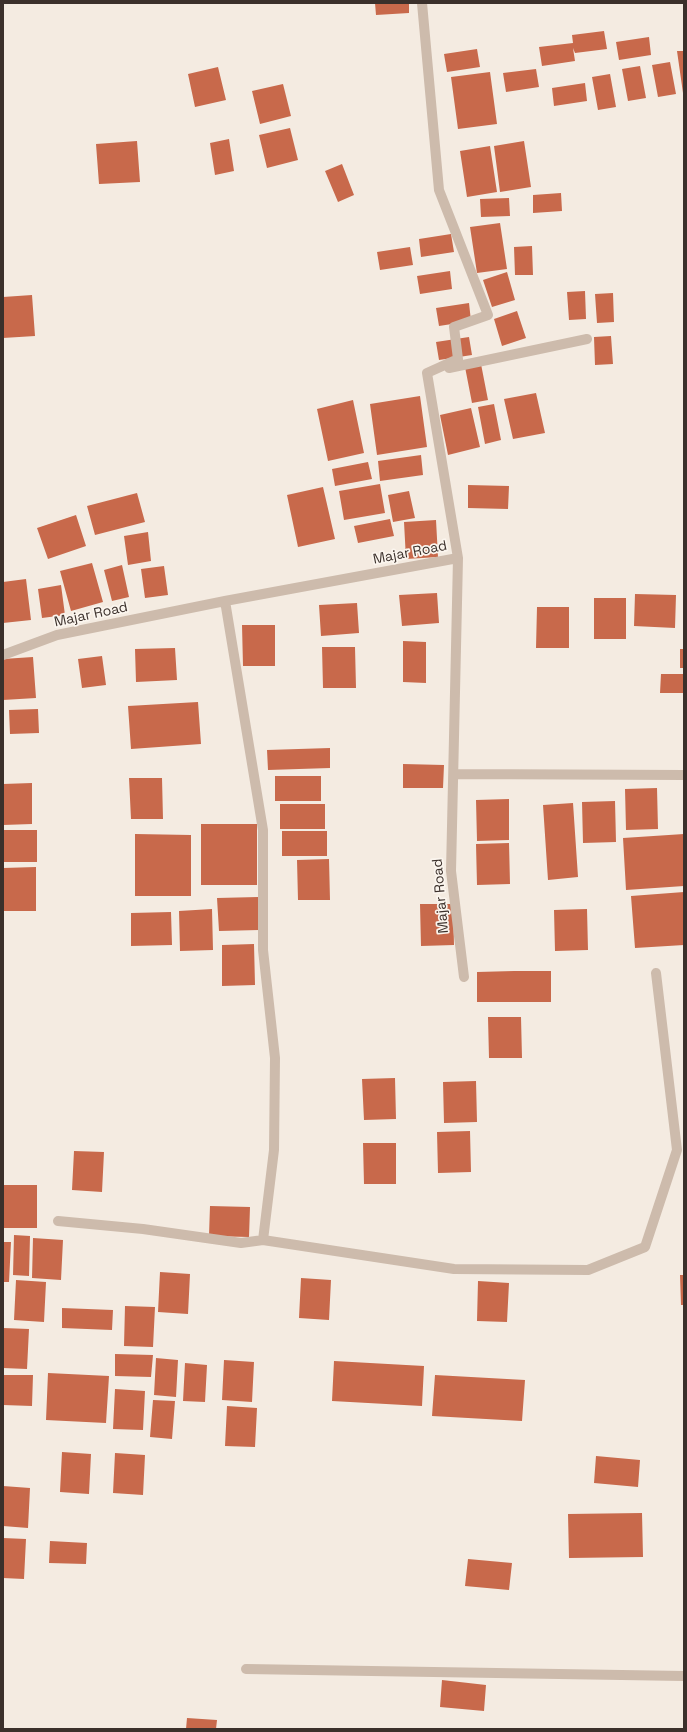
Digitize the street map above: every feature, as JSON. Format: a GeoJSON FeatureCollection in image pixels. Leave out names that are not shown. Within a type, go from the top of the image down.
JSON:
{"type":"FeatureCollection","features":[{"type":"Feature","properties":{"kind":"street"},"geometry":{"type":"LineString","coordinates":[[422,3],[438,190],[488,315],[454,327],[458,359],[427,373]]}},
{"type":"Feature","properties":{"kind":"street"},"geometry":{"type":"LineString","coordinates":[[427,373],[587,339]]}},
{"type":"Feature","properties":{"kind":"street"},"geometry":{"type":"LineString","coordinates":[[427,373],[458,558]]}},
{"type":"Feature","properties":{"kind":"street","name":"Majar Road"},"geometry":{"type":"LineString","coordinates":[[3,655],[57,635],[225,601],[458,558],[451,871],[464,977]]}},
{"type":"Feature","properties":{"kind":"street"},"geometry":{"type":"LineString","coordinates":[[225,601],[263,830],[263,950],[275,1058],[274,1150],[263,1240]]}},
{"type":"Feature","properties":{"kind":"street"},"geometry":{"type":"LineString","coordinates":[[454,774],[684,775]]}},
{"type":"Feature","properties":{"kind":"street"},"geometry":{"type":"LineString","coordinates":[[58,1221],[142,1228],[241,1243],[263,1240],[454,1269],[588,1270],[646,1247],[676,1150],[656,973]]}},
{"type":"Feature","properties":{"kind":"street"},"geometry":{"type":"LineString","coordinates":[[246,1669],[684,1676]]}},
{"type":"Feature","properties":{"kind":"building"},"geometry":{"type":"Polygon","coordinates":[[[375,3],[409,3],[409,13],[376,15],[375,3]]]}},
{"type":"Feature","properties":{"kind":"building"},"geometry":{"type":"Polygon","coordinates":[[[604,31],[607,49],[575,53],[573,48],[575,61],[542,66],[539,47],[573,43],[572,35],[604,31]]]}},
{"type":"Feature","properties":{"kind":"building"},"geometry":{"type":"Polygon","coordinates":[[[649,37],[651,55],[619,60],[616,42],[649,37]]]}},
{"type":"Feature","properties":{"kind":"building"},"geometry":{"type":"Polygon","coordinates":[[[477,49],[480,67],[447,72],[444,54],[477,49]]]}},
{"type":"Feature","properties":{"kind":"building"},"geometry":{"type":"Polygon","coordinates":[[[677,51],[684,51],[683,93],[677,51]]]}},
{"type":"Feature","properties":{"kind":"building"},"geometry":{"type":"Polygon","coordinates":[[[670,62],[676,94],[658,97],[652,65],[670,62]]]}},
{"type":"Feature","properties":{"kind":"building"},"geometry":{"type":"Polygon","coordinates":[[[640,66],[646,98],[628,101],[622,69],[640,66]]]}},
{"type":"Feature","properties":{"kind":"building"},"geometry":{"type":"Polygon","coordinates":[[[218,67],[226,100],[195,107],[188,74],[218,67]]]}},
{"type":"Feature","properties":{"kind":"building"},"geometry":{"type":"Polygon","coordinates":[[[536,69],[539,87],[506,92],[503,73],[536,69]]]}},
{"type":"Feature","properties":{"kind":"building"},"geometry":{"type":"Polygon","coordinates":[[[490,72],[497,124],[458,129],[451,77],[490,72]]]}},
{"type":"Feature","properties":{"kind":"building"},"geometry":{"type":"Polygon","coordinates":[[[610,74],[616,107],[598,110],[592,77],[610,74]]]}},
{"type":"Feature","properties":{"kind":"building"},"geometry":{"type":"Polygon","coordinates":[[[585,83],[587,101],[554,106],[552,88],[585,83]]]}},
{"type":"Feature","properties":{"kind":"building"},"geometry":{"type":"Polygon","coordinates":[[[283,84],[291,116],[260,124],[252,91],[283,84]]]}},
{"type":"Feature","properties":{"kind":"building"},"geometry":{"type":"Polygon","coordinates":[[[290,128],[298,160],[267,168],[259,135],[290,128]]]}},
{"type":"Feature","properties":{"kind":"building"},"geometry":{"type":"Polygon","coordinates":[[[229,139],[234,171],[215,175],[210,143],[229,139]]]}},
{"type":"Feature","properties":{"kind":"building"},"geometry":{"type":"Polygon","coordinates":[[[137,141],[140,182],[99,184],[96,144],[137,141]]]}},
{"type":"Feature","properties":{"kind":"building"},"geometry":{"type":"Polygon","coordinates":[[[524,141],[531,187],[500,192],[494,146],[524,141]]]}},
{"type":"Feature","properties":{"kind":"building"},"geometry":{"type":"Polygon","coordinates":[[[490,146],[497,192],[467,197],[460,151],[490,146]]]}},
{"type":"Feature","properties":{"kind":"building"},"geometry":{"type":"Polygon","coordinates":[[[342,164],[354,195],[338,202],[325,171],[342,164]]]}},
{"type":"Feature","properties":{"kind":"building"},"geometry":{"type":"Polygon","coordinates":[[[561,193],[562,211],[533,213],[533,195],[561,193]]]}},
{"type":"Feature","properties":{"kind":"building"},"geometry":{"type":"Polygon","coordinates":[[[509,198],[510,216],[481,217],[480,199],[509,198]]]}},
{"type":"Feature","properties":{"kind":"building"},"geometry":{"type":"Polygon","coordinates":[[[500,223],[507,269],[477,273],[470,227],[500,223]]]}},
{"type":"Feature","properties":{"kind":"building"},"geometry":{"type":"Polygon","coordinates":[[[451,234],[454,252],[421,257],[419,239],[451,234]]]}},
{"type":"Feature","properties":{"kind":"building"},"geometry":{"type":"Polygon","coordinates":[[[532,246],[533,275],[515,275],[514,247],[532,246]]]}},
{"type":"Feature","properties":{"kind":"building"},"geometry":{"type":"Polygon","coordinates":[[[410,247],[413,265],[380,270],[377,252],[410,247]]]}},
{"type":"Feature","properties":{"kind":"building"},"geometry":{"type":"Polygon","coordinates":[[[450,271],[452,289],[420,294],[417,276],[450,271]]]}},
{"type":"Feature","properties":{"kind":"building"},"geometry":{"type":"Polygon","coordinates":[[[507,272],[515,300],[492,307],[483,280],[507,272]]]}},
{"type":"Feature","properties":{"kind":"building"},"geometry":{"type":"Polygon","coordinates":[[[585,291],[586,319],[569,320],[567,292],[585,291]]]}},
{"type":"Feature","properties":{"kind":"building"},"geometry":{"type":"Polygon","coordinates":[[[613,293],[614,322],[597,323],[595,294],[613,293]]]}},
{"type":"Feature","properties":{"kind":"building"},"geometry":{"type":"Polygon","coordinates":[[[32,295],[35,336],[3,338],[3,297],[32,295]]]}},
{"type":"Feature","properties":{"kind":"building"},"geometry":{"type":"Polygon","coordinates":[[[469,303],[471,321],[439,326],[436,308],[469,303]]]}},
{"type":"Feature","properties":{"kind":"building"},"geometry":{"type":"Polygon","coordinates":[[[517,311],[526,338],[502,346],[494,319],[517,311]]]}},
{"type":"Feature","properties":{"kind":"building"},"geometry":{"type":"Polygon","coordinates":[[[611,336],[613,364],[595,365],[594,337],[611,336]]]}},
{"type":"Feature","properties":{"kind":"building"},"geometry":{"type":"Polygon","coordinates":[[[469,337],[472,355],[439,360],[436,342],[469,337]]]}},
{"type":"Feature","properties":{"kind":"building"},"geometry":{"type":"Polygon","coordinates":[[[481,364],[488,400],[472,403],[465,367],[481,364]]]}},
{"type":"Feature","properties":{"kind":"building"},"geometry":{"type":"Polygon","coordinates":[[[536,393],[545,433],[513,439],[504,399],[536,393]]]}},
{"type":"Feature","properties":{"kind":"building"},"geometry":{"type":"Polygon","coordinates":[[[420,396],[427,447],[377,455],[370,404],[420,396]]]}},
{"type":"Feature","properties":{"kind":"building"},"geometry":{"type":"Polygon","coordinates":[[[353,400],[364,453],[328,461],[317,409],[353,400]]]}},
{"type":"Feature","properties":{"kind":"building"},"geometry":{"type":"Polygon","coordinates":[[[494,404],[501,440],[485,444],[478,407],[494,404]]]}},
{"type":"Feature","properties":{"kind":"building"},"geometry":{"type":"Polygon","coordinates":[[[471,408],[480,447],[448,455],[440,415],[471,408]]]}},
{"type":"Feature","properties":{"kind":"building"},"geometry":{"type":"Polygon","coordinates":[[[421,455],[423,475],[380,481],[378,461],[421,455]]]}},
{"type":"Feature","properties":{"kind":"building"},"geometry":{"type":"Polygon","coordinates":[[[368,462],[372,479],[335,486],[332,469],[368,462]]]}},
{"type":"Feature","properties":{"kind":"building"},"geometry":{"type":"Polygon","coordinates":[[[380,484],[385,513],[344,520],[339,491],[380,484]]]}},
{"type":"Feature","properties":{"kind":"building"},"geometry":{"type":"Polygon","coordinates":[[[468,485],[509,486],[508,509],[468,508],[468,485]]]}},
{"type":"Feature","properties":{"kind":"building"},"geometry":{"type":"Polygon","coordinates":[[[323,487],[335,539],[298,547],[287,495],[323,487]]]}},
{"type":"Feature","properties":{"kind":"building"},"geometry":{"type":"Polygon","coordinates":[[[409,491],[415,518],[393,522],[388,495],[409,491]]]}},
{"type":"Feature","properties":{"kind":"building"},"geometry":{"type":"Polygon","coordinates":[[[137,493],[145,522],[95,535],[87,506],[137,493]]]}},
{"type":"Feature","properties":{"kind":"building"},"geometry":{"type":"Polygon","coordinates":[[[76,515],[86,546],[48,559],[37,528],[76,515]]]}},
{"type":"Feature","properties":{"kind":"building"},"geometry":{"type":"Polygon","coordinates":[[[390,519],[394,536],[358,543],[354,526],[390,519]]]}},
{"type":"Feature","properties":{"kind":"building"},"geometry":{"type":"Polygon","coordinates":[[[436,520],[438,557],[406,559],[404,522],[436,520]]]}},
{"type":"Feature","properties":{"kind":"building"},"geometry":{"type":"Polygon","coordinates":[[[148,532],[151,561],[128,565],[124,536],[148,532]]]}},
{"type":"Feature","properties":{"kind":"building"},"geometry":{"type":"Polygon","coordinates":[[[92,563],[103,602],[71,611],[60,571],[92,563]]]}},
{"type":"Feature","properties":{"kind":"building"},"geometry":{"type":"Polygon","coordinates":[[[122,565],[129,597],[112,601],[104,570],[122,565]]]}},
{"type":"Feature","properties":{"kind":"building"},"geometry":{"type":"Polygon","coordinates":[[[164,566],[168,595],[145,598],[141,569],[164,566]]]}},
{"type":"Feature","properties":{"kind":"building"},"geometry":{"type":"Polygon","coordinates":[[[26,579],[31,620],[3,623],[3,582],[26,579]]]}},
{"type":"Feature","properties":{"kind":"building"},"geometry":{"type":"Polygon","coordinates":[[[61,585],[65,615],[42,618],[38,589],[61,585]]]}},
{"type":"Feature","properties":{"kind":"building"},"geometry":{"type":"Polygon","coordinates":[[[437,593],[439,623],[402,626],[399,595],[437,593]]]}},
{"type":"Feature","properties":{"kind":"building"},"geometry":{"type":"Polygon","coordinates":[[[635,594],[676,595],[675,628],[634,626],[635,594]]]}},
{"type":"Feature","properties":{"kind":"building"},"geometry":{"type":"Polygon","coordinates":[[[594,598],[626,598],[626,639],[594,639],[594,598]]]}},
{"type":"Feature","properties":{"kind":"building"},"geometry":{"type":"Polygon","coordinates":[[[357,603],[359,633],[321,636],[319,605],[357,603]]]}},
{"type":"Feature","properties":{"kind":"building"},"geometry":{"type":"Polygon","coordinates":[[[537,607],[569,607],[569,648],[536,648],[537,607]]]}},
{"type":"Feature","properties":{"kind":"building"},"geometry":{"type":"Polygon","coordinates":[[[242,625],[275,625],[275,666],[243,666],[242,625]]]}},
{"type":"Feature","properties":{"kind":"building"},"geometry":{"type":"Polygon","coordinates":[[[403,641],[426,642],[426,683],[403,682],[403,641]]]}},
{"type":"Feature","properties":{"kind":"building"},"geometry":{"type":"Polygon","coordinates":[[[322,647],[355,647],[356,688],[323,688],[322,647]]]}},
{"type":"Feature","properties":{"kind":"building"},"geometry":{"type":"Polygon","coordinates":[[[175,648],[177,680],[136,682],[135,649],[175,648]]]}},
{"type":"Feature","properties":{"kind":"building"},"geometry":{"type":"Polygon","coordinates":[[[680,649],[684,649],[684,668],[680,668],[680,649]]]}},
{"type":"Feature","properties":{"kind":"building"},"geometry":{"type":"Polygon","coordinates":[[[102,656],[106,685],[82,688],[78,659],[102,656]]]}},
{"type":"Feature","properties":{"kind":"building"},"geometry":{"type":"Polygon","coordinates":[[[33,657],[36,698],[3,700],[3,659],[33,657]]]}},
{"type":"Feature","properties":{"kind":"building"},"geometry":{"type":"Polygon","coordinates":[[[661,674],[684,674],[684,693],[660,693],[661,674]]]}},
{"type":"Feature","properties":{"kind":"building"},"geometry":{"type":"Polygon","coordinates":[[[198,702],[201,744],[131,749],[128,706],[198,702]]]}},
{"type":"Feature","properties":{"kind":"building"},"geometry":{"type":"Polygon","coordinates":[[[38,709],[39,733],[10,734],[9,710],[38,709]]]}},
{"type":"Feature","properties":{"kind":"building"},"geometry":{"type":"Polygon","coordinates":[[[330,748],[330,768],[268,770],[267,750],[330,748]]]}},
{"type":"Feature","properties":{"kind":"building"},"geometry":{"type":"Polygon","coordinates":[[[403,764],[444,765],[443,788],[403,788],[403,764]]]}},
{"type":"Feature","properties":{"kind":"building"},"geometry":{"type":"Polygon","coordinates":[[[275,776],[321,776],[321,801],[275,801],[275,776]]]}},
{"type":"Feature","properties":{"kind":"building"},"geometry":{"type":"Polygon","coordinates":[[[129,778],[162,778],[163,819],[131,819],[129,778]]]}},
{"type":"Feature","properties":{"kind":"building"},"geometry":{"type":"Polygon","coordinates":[[[32,783],[32,824],[3,825],[3,784],[32,783]]]}},
{"type":"Feature","properties":{"kind":"building"},"geometry":{"type":"Polygon","coordinates":[[[657,788],[658,829],[626,830],[625,789],[657,788]]]}},
{"type":"Feature","properties":{"kind":"building"},"geometry":{"type":"Polygon","coordinates":[[[509,799],[509,840],[477,841],[476,800],[509,799]]]}},
{"type":"Feature","properties":{"kind":"building"},"geometry":{"type":"Polygon","coordinates":[[[615,801],[616,842],[583,843],[582,802],[615,801]]]}},
{"type":"Feature","properties":{"kind":"building"},"geometry":{"type":"Polygon","coordinates":[[[573,803],[578,877],[548,880],[543,805],[573,803]]]}},
{"type":"Feature","properties":{"kind":"building"},"geometry":{"type":"Polygon","coordinates":[[[280,804],[325,804],[325,829],[280,829],[280,804]]]}},
{"type":"Feature","properties":{"kind":"building"},"geometry":{"type":"Polygon","coordinates":[[[201,824],[257,824],[257,885],[201,885],[201,824]]]}},
{"type":"Feature","properties":{"kind":"building"},"geometry":{"type":"Polygon","coordinates":[[[3,830],[37,830],[37,862],[3,862],[3,830]]]}},
{"type":"Feature","properties":{"kind":"building"},"geometry":{"type":"Polygon","coordinates":[[[282,831],[327,831],[327,856],[282,856],[282,831]]]}},
{"type":"Feature","properties":{"kind":"building"},"geometry":{"type":"Polygon","coordinates":[[[135,834],[191,835],[191,896],[135,896],[135,834]]]}},
{"type":"Feature","properties":{"kind":"building"},"geometry":{"type":"Polygon","coordinates":[[[684,834],[684,886],[626,890],[623,838],[684,834]]]}},
{"type":"Feature","properties":{"kind":"building"},"geometry":{"type":"Polygon","coordinates":[[[509,843],[510,884],[477,885],[476,844],[509,843]]]}},
{"type":"Feature","properties":{"kind":"building"},"geometry":{"type":"Polygon","coordinates":[[[329,859],[330,900],[298,900],[297,860],[329,859]]]}},
{"type":"Feature","properties":{"kind":"building"},"geometry":{"type":"Polygon","coordinates":[[[36,867],[36,911],[3,911],[3,868],[36,867]]]}},
{"type":"Feature","properties":{"kind":"building"},"geometry":{"type":"Polygon","coordinates":[[[684,892],[684,945],[635,948],[631,896],[684,892]]]}},
{"type":"Feature","properties":{"kind":"building"},"geometry":{"type":"Polygon","coordinates":[[[258,897],[259,930],[219,931],[217,898],[258,897]]]}},
{"type":"Feature","properties":{"kind":"building"},"geometry":{"type":"Polygon","coordinates":[[[420,904],[453,904],[454,945],[421,946],[420,904]]]}},
{"type":"Feature","properties":{"kind":"building"},"geometry":{"type":"Polygon","coordinates":[[[212,909],[213,950],[180,951],[179,911],[212,909]]]}},
{"type":"Feature","properties":{"kind":"building"},"geometry":{"type":"Polygon","coordinates":[[[587,909],[588,950],[555,951],[554,910],[587,909]]]}},
{"type":"Feature","properties":{"kind":"building"},"geometry":{"type":"Polygon","coordinates":[[[171,912],[172,945],[131,946],[131,913],[171,912]]]}},
{"type":"Feature","properties":{"kind":"building"},"geometry":{"type":"Polygon","coordinates":[[[254,944],[255,985],[222,986],[222,945],[254,944]]]}},
{"type":"Feature","properties":{"kind":"building"},"geometry":{"type":"Polygon","coordinates":[[[551,971],[551,1002],[477,1002],[477,972],[551,971]]]}},
{"type":"Feature","properties":{"kind":"building"},"geometry":{"type":"Polygon","coordinates":[[[488,1017],[521,1017],[522,1058],[489,1058],[488,1017]]]}},
{"type":"Feature","properties":{"kind":"building"},"geometry":{"type":"Polygon","coordinates":[[[395,1078],[396,1119],[364,1120],[362,1079],[395,1078]]]}},
{"type":"Feature","properties":{"kind":"building"},"geometry":{"type":"Polygon","coordinates":[[[476,1081],[477,1122],[444,1123],[443,1082],[476,1081]]]}},
{"type":"Feature","properties":{"kind":"building"},"geometry":{"type":"Polygon","coordinates":[[[470,1131],[471,1172],[438,1173],[437,1132],[470,1131]]]}},
{"type":"Feature","properties":{"kind":"building"},"geometry":{"type":"Polygon","coordinates":[[[363,1143],[396,1143],[396,1184],[364,1184],[363,1143]]]}},
{"type":"Feature","properties":{"kind":"building"},"geometry":{"type":"Polygon","coordinates":[[[74,1151],[104,1152],[102,1192],[72,1190],[74,1151]]]}},
{"type":"Feature","properties":{"kind":"building"},"geometry":{"type":"Polygon","coordinates":[[[3,1185],[37,1185],[37,1228],[3,1228],[3,1185]]]}},
{"type":"Feature","properties":{"kind":"building"},"geometry":{"type":"Polygon","coordinates":[[[210,1206],[250,1207],[249,1237],[209,1236],[210,1206]]]}},
{"type":"Feature","properties":{"kind":"building"},"geometry":{"type":"Polygon","coordinates":[[[14,1235],[30,1236],[29,1276],[13,1275],[14,1235]]]}},
{"type":"Feature","properties":{"kind":"building"},"geometry":{"type":"Polygon","coordinates":[[[33,1238],[63,1240],[61,1280],[32,1278],[33,1238]]]}},
{"type":"Feature","properties":{"kind":"building"},"geometry":{"type":"Polygon","coordinates":[[[3,1242],[11,1242],[9,1282],[3,1282],[3,1242]]]}},
{"type":"Feature","properties":{"kind":"building"},"geometry":{"type":"Polygon","coordinates":[[[160,1272],[190,1274],[188,1314],[158,1312],[160,1272]]]}},
{"type":"Feature","properties":{"kind":"building"},"geometry":{"type":"Polygon","coordinates":[[[680,1275],[684,1275],[684,1305],[681,1305],[680,1275]]]}},
{"type":"Feature","properties":{"kind":"building"},"geometry":{"type":"Polygon","coordinates":[[[301,1278],[331,1280],[329,1320],[299,1318],[301,1278]]]}},
{"type":"Feature","properties":{"kind":"building"},"geometry":{"type":"Polygon","coordinates":[[[16,1280],[46,1282],[44,1322],[14,1320],[16,1280]]]}},
{"type":"Feature","properties":{"kind":"building"},"geometry":{"type":"Polygon","coordinates":[[[478,1281],[509,1283],[507,1322],[477,1321],[478,1281]]]}},
{"type":"Feature","properties":{"kind":"building"},"geometry":{"type":"Polygon","coordinates":[[[125,1306],[155,1307],[153,1347],[124,1346],[125,1306]]]}},
{"type":"Feature","properties":{"kind":"building"},"geometry":{"type":"Polygon","coordinates":[[[62,1308],[113,1310],[112,1330],[62,1328],[62,1308]]]}},
{"type":"Feature","properties":{"kind":"building"},"geometry":{"type":"Polygon","coordinates":[[[3,1328],[29,1329],[27,1369],[3,1368],[3,1328]]]}},
{"type":"Feature","properties":{"kind":"building"},"geometry":{"type":"Polygon","coordinates":[[[115,1354],[153,1355],[151,1377],[115,1376],[115,1354]]]}},
{"type":"Feature","properties":{"kind":"building"},"geometry":{"type":"Polygon","coordinates":[[[156,1358],[178,1360],[176,1397],[154,1395],[156,1358]]]}},
{"type":"Feature","properties":{"kind":"building"},"geometry":{"type":"Polygon","coordinates":[[[224,1360],[254,1362],[252,1402],[222,1400],[224,1360]]]}},
{"type":"Feature","properties":{"kind":"building"},"geometry":{"type":"Polygon","coordinates":[[[334,1361],[424,1366],[422,1406],[332,1401],[334,1361]]]}},
{"type":"Feature","properties":{"kind":"building"},"geometry":{"type":"Polygon","coordinates":[[[185,1363],[207,1365],[205,1402],[183,1401],[185,1363]]]}},
{"type":"Feature","properties":{"kind":"building"},"geometry":{"type":"Polygon","coordinates":[[[48,1373],[109,1376],[106,1423],[46,1420],[48,1373]]]}},
{"type":"Feature","properties":{"kind":"building"},"geometry":{"type":"Polygon","coordinates":[[[3,1375],[33,1375],[32,1406],[3,1405],[3,1375]]]}},
{"type":"Feature","properties":{"kind":"building"},"geometry":{"type":"Polygon","coordinates":[[[435,1375],[525,1380],[522,1421],[432,1416],[435,1375]]]}},
{"type":"Feature","properties":{"kind":"building"},"geometry":{"type":"Polygon","coordinates":[[[115,1389],[145,1391],[143,1430],[113,1429],[115,1389]]]}},
{"type":"Feature","properties":{"kind":"building"},"geometry":{"type":"Polygon","coordinates":[[[153,1400],[175,1401],[172,1439],[150,1437],[153,1400]]]}},
{"type":"Feature","properties":{"kind":"building"},"geometry":{"type":"Polygon","coordinates":[[[227,1406],[257,1408],[255,1447],[225,1446],[227,1406]]]}},
{"type":"Feature","properties":{"kind":"building"},"geometry":{"type":"Polygon","coordinates":[[[62,1452],[91,1454],[89,1494],[60,1492],[62,1452]]]}},
{"type":"Feature","properties":{"kind":"building"},"geometry":{"type":"Polygon","coordinates":[[[115,1453],[145,1455],[143,1495],[113,1493],[115,1453]]]}},
{"type":"Feature","properties":{"kind":"building"},"geometry":{"type":"Polygon","coordinates":[[[596,1456],[640,1460],[638,1487],[594,1483],[596,1456]]]}},
{"type":"Feature","properties":{"kind":"building"},"geometry":{"type":"Polygon","coordinates":[[[3,1486],[30,1488],[28,1528],[3,1526],[3,1486]]]}},
{"type":"Feature","properties":{"kind":"building"},"geometry":{"type":"Polygon","coordinates":[[[642,1513],[643,1557],[569,1558],[568,1514],[642,1513]]]}},
{"type":"Feature","properties":{"kind":"building"},"geometry":{"type":"Polygon","coordinates":[[[3,1538],[26,1539],[24,1579],[3,1578],[3,1538]]]}},
{"type":"Feature","properties":{"kind":"building"},"geometry":{"type":"Polygon","coordinates":[[[50,1541],[87,1543],[86,1564],[49,1563],[50,1541]]]}},
{"type":"Feature","properties":{"kind":"building"},"geometry":{"type":"Polygon","coordinates":[[[468,1559],[512,1563],[509,1590],[465,1586],[468,1559]]]}},
{"type":"Feature","properties":{"kind":"building"},"geometry":{"type":"Polygon","coordinates":[[[442,1680],[486,1685],[484,1711],[440,1707],[442,1680]]]}},
{"type":"Feature","properties":{"kind":"building"},"geometry":{"type":"Polygon","coordinates":[[[187,1718],[217,1720],[216,1729],[186,1729],[187,1718]]]}}]}
